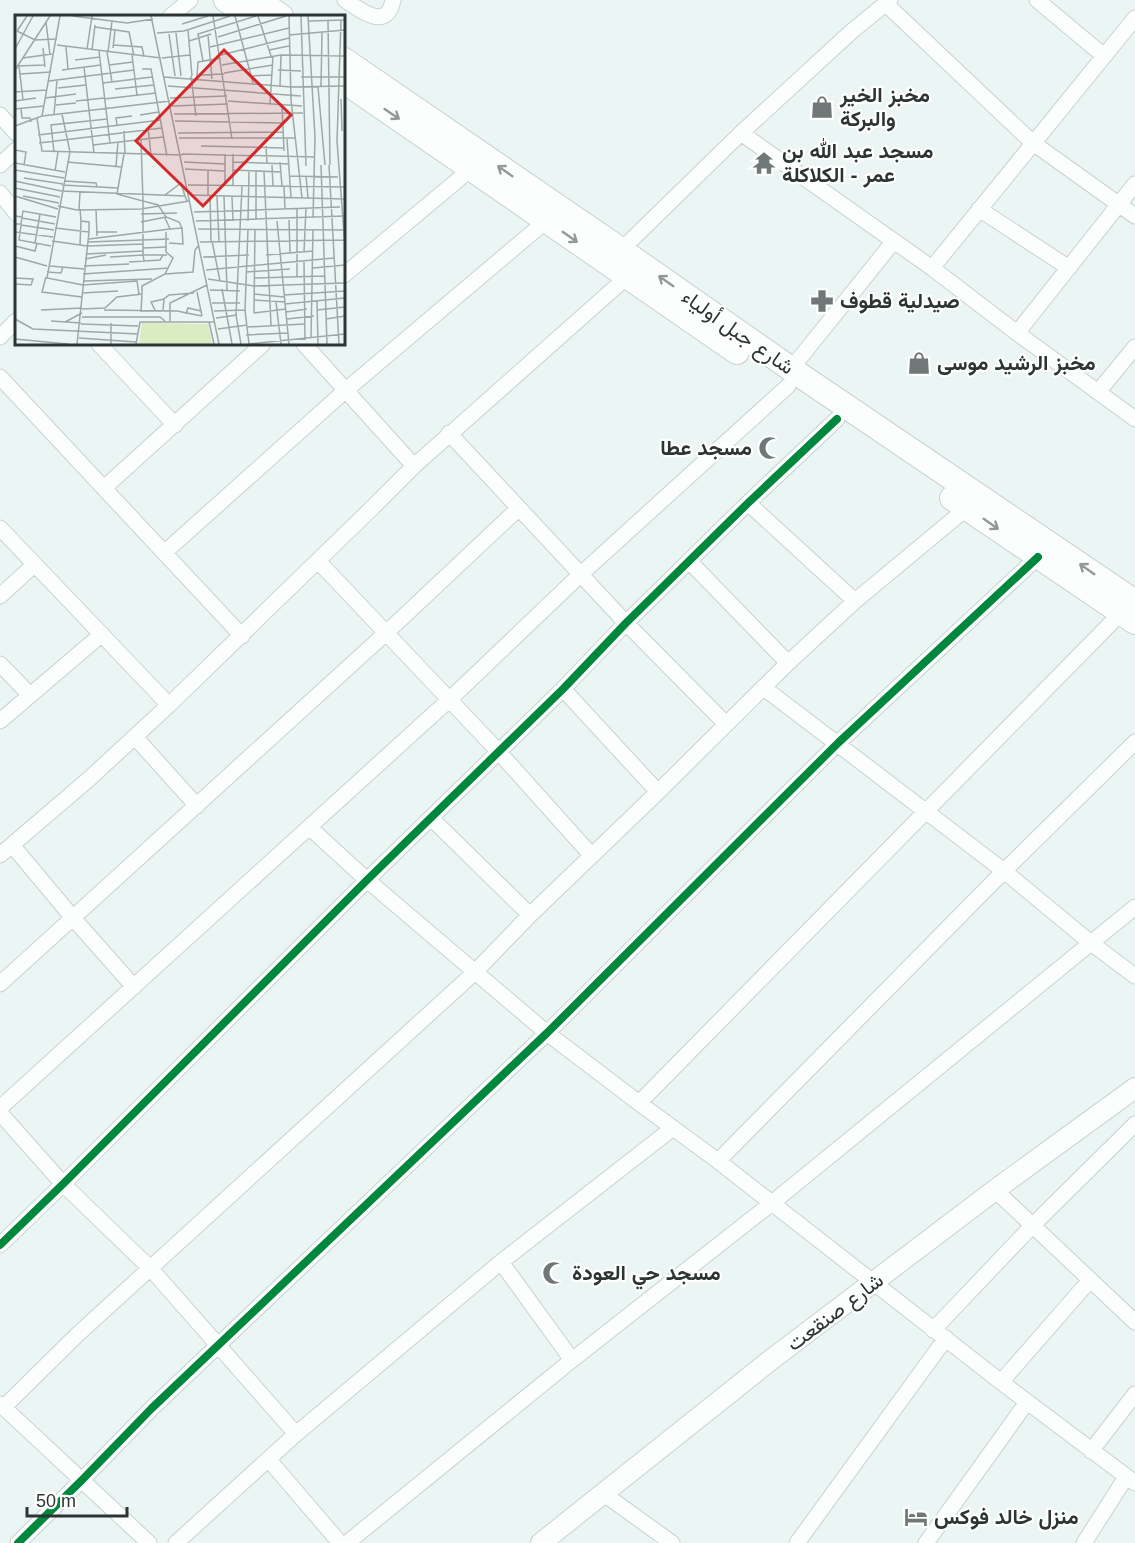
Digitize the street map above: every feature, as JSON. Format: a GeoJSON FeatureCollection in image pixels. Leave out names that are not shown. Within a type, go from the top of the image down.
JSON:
{"type":"FeatureCollection","features":[{"type":"Feature","properties":{"kind":"main road"},"geometry":{"type":"LineString","coordinates":[[226,0],[248,15]]}},
{"type":"Feature","properties":{"kind":"main road"},"geometry":{"type":"LineString","coordinates":[[257,0],[280,15]]}},
{"type":"Feature","properties":{"kind":"main road","name":"شارع جبل أولياء"},"geometry":{"type":"LineString","coordinates":[[345,61],[554,205],[620,264]]}},
{"type":"Feature","properties":{"kind":"main road","name":"شارع جبل أولياء"},"geometry":{"type":"LineString","coordinates":[[345,82],[546,221],[620,264],[789,377],[1130,613]]}},
{"type":"Feature","properties":{"kind":"main road","name":"شارع جبل أولياء"},"geometry":{"type":"LineString","coordinates":[[789,377],[837,419],[1038,557],[1130,613]]}},
{"type":"Feature","properties":{"kind":"street"},"geometry":{"type":"LineString","coordinates":[[172,15],[190,0]]}},
{"type":"Feature","properties":{"kind":"street"},"geometry":{"type":"LineString","coordinates":[[345,0],[367,15],[377,18],[385,15],[393,5],[393,0]]}},
{"type":"Feature","properties":{"kind":"street"},"geometry":{"type":"LineString","coordinates":[[1037,0],[1104,56]]}},
{"type":"Feature","properties":{"kind":"street"},"geometry":{"type":"LineString","coordinates":[[0,855],[89,779],[242,636],[620,264],[741,133],[851,32],[888,2],[1033,143],[1135,216]]}},
{"type":"Feature","properties":{"kind":"street"},"geometry":{"type":"LineString","coordinates":[[932,268],[1135,18]]}},
{"type":"Feature","properties":{"kind":"street"},"geometry":{"type":"LineString","coordinates":[[0,115],[15,132]]}},
{"type":"Feature","properties":{"kind":"street"},"geometry":{"type":"LineString","coordinates":[[741,133],[932,268],[1135,419]]}},
{"type":"Feature","properties":{"kind":"street"},"geometry":{"type":"LineString","coordinates":[[0,165],[15,151]]}},
{"type":"Feature","properties":{"kind":"street"},"geometry":{"type":"LineString","coordinates":[[345,274],[471,169]]}},
{"type":"Feature","properties":{"kind":"street"},"geometry":{"type":"LineString","coordinates":[[1017,333],[1135,184]]}},
{"type":"Feature","properties":{"kind":"street"},"geometry":{"type":"LineString","coordinates":[[0,193],[15,212]]}},
{"type":"Feature","properties":{"kind":"street"},"geometry":{"type":"LineString","coordinates":[[979,210],[1069,268]]}},
{"type":"Feature","properties":{"kind":"street"},"geometry":{"type":"LineString","coordinates":[[165,552],[346,390],[546,221]]}},
{"type":"Feature","properties":{"kind":"street"},"geometry":{"type":"LineString","coordinates":[[0,1108],[449,700],[789,377],[894,241]]}},
{"type":"Feature","properties":{"kind":"street"},"geometry":{"type":"LineString","coordinates":[[1,334],[15,322]]}},
{"type":"Feature","properties":{"kind":"street"},"geometry":{"type":"LineString","coordinates":[[100,345],[175,425]]}},
{"type":"Feature","properties":{"kind":"street"},"geometry":{"type":"LineString","coordinates":[[305,345],[414,466]]}},
{"type":"Feature","properties":{"kind":"street"},"geometry":{"type":"LineString","coordinates":[[104,488],[175,425],[254,346]]}},
{"type":"Feature","properties":{"kind":"street"},"geometry":{"type":"LineString","coordinates":[[1098,392],[1135,347]]}},
{"type":"Feature","properties":{"kind":"street"},"geometry":{"type":"LineString","coordinates":[[0,377],[242,636]]}},
{"type":"Feature","properties":{"kind":"street"},"geometry":{"type":"LineString","coordinates":[[0,1245],[626,623],[837,419]]}},
{"type":"Feature","properties":{"kind":"street"},"geometry":{"type":"LineString","coordinates":[[449,433],[626,623],[726,724]]}},
{"type":"Feature","properties":{"kind":"street"},"geometry":{"type":"LineString","coordinates":[[748,503],[855,602]]}},
{"type":"Feature","properties":{"kind":"street"},"geometry":{"type":"LineString","coordinates":[[0,984],[386,633],[519,508]]}},
{"type":"Feature","properties":{"kind":"street"},"geometry":{"type":"LineString","coordinates":[[149,1543],[2,1406],[475,972],[530,915],[788,663],[855,602],[967,508]]}},
{"type":"Feature","properties":{"kind":"street"},"geometry":{"type":"LineString","coordinates":[[0,528],[169,705]]}},
{"type":"Feature","properties":{"kind":"street"},"geometry":{"type":"LineString","coordinates":[[18,1543],[152,1408],[547,1033],[838,743],[1038,557]]}},
{"type":"Feature","properties":{"kind":"street"},"geometry":{"type":"LineString","coordinates":[[318,561],[498,751],[592,856]]}},
{"type":"Feature","properties":{"kind":"street"},"geometry":{"type":"LineString","coordinates":[[689,561],[788,663]]}},
{"type":"Feature","properties":{"kind":"street"},"geometry":{"type":"LineString","coordinates":[[0,596],[34,565]]}},
{"type":"Feature","properties":{"kind":"street"},"geometry":{"type":"LineString","coordinates":[[639,1104],[926,811],[1130,613]]}},
{"type":"Feature","properties":{"kind":"street"},"geometry":{"type":"LineString","coordinates":[[0,721],[102,634]]}},
{"type":"Feature","properties":{"kind":"street"},"geometry":{"type":"LineString","coordinates":[[0,664],[30,695]]}},
{"type":"Feature","properties":{"kind":"street"},"geometry":{"type":"LineString","coordinates":[[562,688],[658,792]]}},
{"type":"Feature","properties":{"kind":"street"},"geometry":{"type":"LineString","coordinates":[[764,688],[926,811],[1135,976]]}},
{"type":"Feature","properties":{"kind":"street"},"geometry":{"type":"LineString","coordinates":[[135,737],[197,806]]}},
{"type":"Feature","properties":{"kind":"street"},"geometry":{"type":"LineString","coordinates":[[718,1161],[1135,742]]}},
{"type":"Feature","properties":{"kind":"street"},"geometry":{"type":"LineString","coordinates":[[431,818],[530,915]]}},
{"type":"Feature","properties":{"kind":"street"},"geometry":{"type":"LineString","coordinates":[[309,827],[367,880],[547,1033],[718,1161],[873,1284],[1131,1480],[1084,1543]]}},
{"type":"Feature","properties":{"kind":"street"},"geometry":{"type":"LineString","coordinates":[[12,845],[134,987]]}},
{"type":"Feature","properties":{"kind":"street"},"geometry":{"type":"LineString","coordinates":[[347,1543],[572,1360],[772,1203],[1135,907]]}},
{"type":"Feature","properties":{"kind":"street","name":"شارع صنقعت"},"geometry":{"type":"LineString","coordinates":[[541,1543],[772,1359],[995,1190],[1135,1088]]}},
{"type":"Feature","properties":{"kind":"street"},"geometry":{"type":"LineString","coordinates":[[0,1113],[63,1184],[151,1269],[296,1434]]}},
{"type":"Feature","properties":{"kind":"street"},"geometry":{"type":"LineString","coordinates":[[797,1543],[940,1334],[1032,1226],[1135,1124]]}},
{"type":"Feature","properties":{"kind":"street"},"geometry":{"type":"LineString","coordinates":[[176,1543],[296,1434],[501,1262],[672,1128]]}},
{"type":"Feature","properties":{"kind":"street"},"geometry":{"type":"LineString","coordinates":[[995,1190],[1135,1322]]}},
{"type":"Feature","properties":{"kind":"street"},"geometry":{"type":"LineString","coordinates":[[501,1262],[572,1360]]}},
{"type":"Feature","properties":{"kind":"street"},"geometry":{"type":"LineString","coordinates":[[1001,1382],[1090,1280]]}},
{"type":"Feature","properties":{"kind":"street"},"geometry":{"type":"LineString","coordinates":[[1091,1451],[1135,1394]]}},
{"type":"Feature","properties":{"kind":"street"},"geometry":{"type":"LineString","coordinates":[[926,1543],[1027,1402]]}},
{"type":"Feature","properties":{"kind":"street"},"geometry":{"type":"LineString","coordinates":[[268,1460],[340,1543]]}},
{"type":"Feature","properties":{"kind":"street"},"geometry":{"type":"LineString","coordinates":[[604,1494],[672,1543]]}},
{"type":"Feature","properties":{"kind":"cycle path"},"geometry":{"type":"LineString","coordinates":[[0,1245],[367,880],[563,689],[626,623],[837,419]]}},
{"type":"Feature","properties":{"kind":"cycle path"},"geometry":{"type":"LineString","coordinates":[[18,1543],[152,1408],[547,1033],[838,743],[1038,557]]}},
{"type":"Feature","properties":{"kind":"place","name":"مخبز الخير والبركة"},"geometry":{"type":"Point","coordinates":[822,107]}},
{"type":"Feature","properties":{"kind":"place","name":"مسجد عبد الله بن عمر - الكلاكلة"},"geometry":{"type":"Point","coordinates":[764,163]}},
{"type":"Feature","properties":{"kind":"place","name":"صيدلية قطوف"},"geometry":{"type":"Point","coordinates":[822,301]}},
{"type":"Feature","properties":{"kind":"place","name":"مخبز الرشيد موسى"},"geometry":{"type":"Point","coordinates":[919,363]}},
{"type":"Feature","properties":{"kind":"place","name":"مسجد عطا"},"geometry":{"type":"Point","coordinates":[770,448]}},
{"type":"Feature","properties":{"kind":"place","name":"مسجد حي العودة"},"geometry":{"type":"Point","coordinates":[554,1273]}},
{"type":"Feature","properties":{"kind":"place","name":"منزل خالد فوكس"},"geometry":{"type":"Point","coordinates":[916,1517]}}]}
